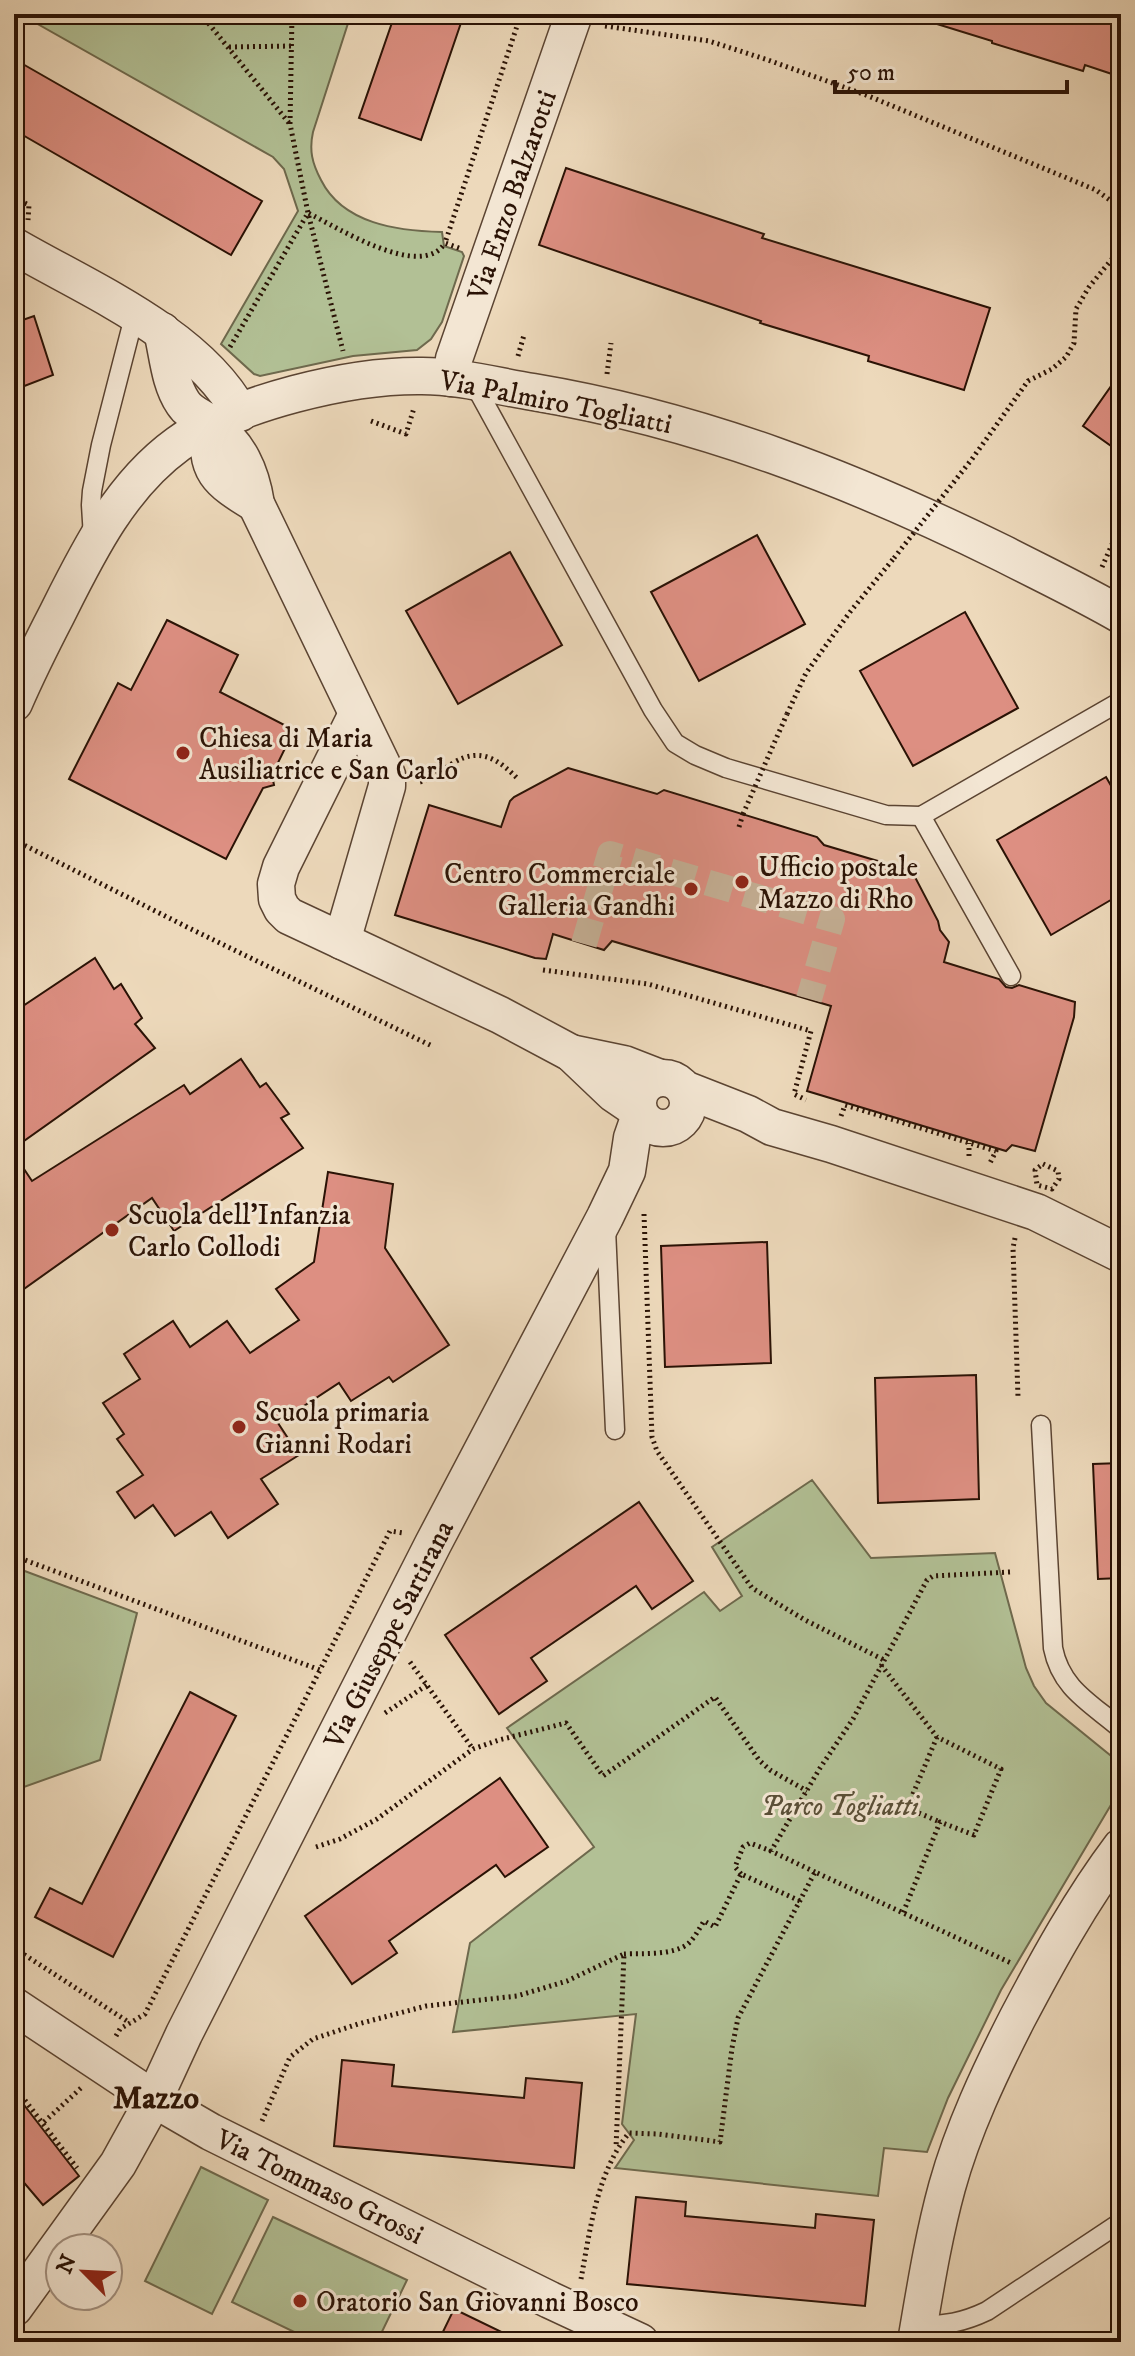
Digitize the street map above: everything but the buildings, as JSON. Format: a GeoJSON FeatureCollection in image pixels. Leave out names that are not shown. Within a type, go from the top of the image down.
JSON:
{"type":"FeatureCollection","features":[{"type":"Feature","properties":{"kind":"street","name":"Via Enzo Balzarotti"},"geometry":{"type":"LineString","coordinates":[[462,380],[454,359],[573,17]]}},
{"type":"Feature","properties":{"kind":"street"},"geometry":{"type":"LineString","coordinates":[[21,239],[149,322],[210,373],[233,398],[256,441],[253,488],[387,775],[387,786],[342,941]]}},
{"type":"Feature","properties":{"kind":"street"},"geometry":{"type":"LineString","coordinates":[[149,322],[172,384],[184,406],[197,417],[241,413]]}},
{"type":"Feature","properties":{"kind":"street","name":"Via Palmiro Togliatti"},"geometry":{"type":"LineString","coordinates":[[14,703],[94,544],[125,496],[176,445],[241,413],[344,382],[386,377],[422,376],[462,380],[635,412],[694,428],[812,468],[886,498],[1121,615]]}},
{"type":"Feature","properties":{"kind":"street"},"geometry":{"type":"LineString","coordinates":[[157,462],[172,384]]}},
{"type":"Feature","properties":{"kind":"street"},"geometry":{"type":"LineString","coordinates":[[241,413],[207,444],[210,464],[226,486],[253,488]]}},
{"type":"Feature","properties":{"kind":"street"},"geometry":{"type":"LineString","coordinates":[[357,714],[281,867],[276,884],[277,899],[289,916],[500,1015],[571,1053],[613,1093],[656,1120],[744,1129],[772,1127]]}},
{"type":"Feature","properties":{"kind":"street"},"geometry":{"type":"LineString","coordinates":[[571,1053],[624,1064],[748,1114],[772,1127],[1036,1212],[1121,1254]]}},
{"type":"Feature","properties":{"kind":"street"},"geometry":{"type":"LineString","coordinates":[[656,1120],[686,1113],[688,1105],[672,1084]]}},
{"type":"Feature","properties":{"kind":"street","name":"Via Giuseppe Sartirana"},"geometry":{"type":"LineString","coordinates":[[14,2308],[118,2164],[154,2099],[433,1544],[656,1120]]}},
{"type":"Feature","properties":{"kind":"street"},"geometry":{"type":"LineString","coordinates":[[917,2334],[932,2244],[948,2184],[990,2074],[1039,1976],[1121,1847]]}},
{"type":"Feature","properties":{"kind":"street","name":"Via Tommaso Grossi"},"geometry":{"type":"LineString","coordinates":[[14,2006],[154,2099],[261,2158],[640,2342]]}},
{"type":"Feature","properties":{"kind":"lane"},"geometry":{"type":"LineString","coordinates":[[94,544],[91,505],[101,445],[149,322]]}},
{"type":"Feature","properties":{"kind":"lane"},"geometry":{"type":"LineString","coordinates":[[462,380],[653,710],[675,743],[695,755],[726,768],[871,811],[902,817],[921,816],[1121,701]]}},
{"type":"Feature","properties":{"kind":"lane"},"geometry":{"type":"LineString","coordinates":[[921,816],[1011,976]]}},
{"type":"Feature","properties":{"kind":"lane"},"geometry":{"type":"LineString","coordinates":[[605,1217],[615,1430]]}},
{"type":"Feature","properties":{"kind":"lane"},"geometry":{"type":"LineString","coordinates":[[1041,1425],[1056,1664],[1068,1685],[1121,1729]]}},
{"type":"Feature","properties":{"kind":"lane"},"geometry":{"type":"LineString","coordinates":[[917,2334],[987,2311],[1121,2222]]}},
{"type":"Feature","properties":{"kind":"path"},"geometry":{"type":"LineString","coordinates":[[201,14],[290,124]]}},
{"type":"Feature","properties":{"kind":"path"},"geometry":{"type":"LineString","coordinates":[[292,14],[290,124],[308,213],[346,362]]}},
{"type":"Feature","properties":{"kind":"path"},"geometry":{"type":"LineString","coordinates":[[308,213],[394,254],[423,257],[436,253],[445,243],[521,14]]}},
{"type":"Feature","properties":{"kind":"path"},"geometry":{"type":"LineString","coordinates":[[573,17],[709,41],[768,60],[866,95],[1096,190],[1121,208]]}},
{"type":"Feature","properties":{"kind":"path"},"geometry":{"type":"LineString","coordinates":[[228,47],[291,46]]}},
{"type":"Feature","properties":{"kind":"path"},"geometry":{"type":"LineString","coordinates":[[14,198],[29,205],[21,239]]}},
{"type":"Feature","properties":{"kind":"path"},"geometry":{"type":"LineString","coordinates":[[226,355],[308,213]]}},
{"type":"Feature","properties":{"kind":"path"},"geometry":{"type":"LineString","coordinates":[[445,243],[472,252]]}},
{"type":"Feature","properties":{"kind":"path"},"geometry":{"type":"LineString","coordinates":[[739,827],[806,673],[850,612],[972,459],[1028,381],[1052,369],[1066,357],[1074,343],[1076,309],[1089,287],[1121,248]]}},
{"type":"Feature","properties":{"kind":"path"},"geometry":{"type":"LineString","coordinates":[[608,367],[611,343]]}},
{"type":"Feature","properties":{"kind":"path"},"geometry":{"type":"LineString","coordinates":[[371,421],[406,434],[411,420]]}},
{"type":"Feature","properties":{"kind":"path"},"geometry":{"type":"LineString","coordinates":[[1102,568],[1114,540]]}},
{"type":"Feature","properties":{"kind":"path"},"geometry":{"type":"LineString","coordinates":[[443,770],[467,757],[491,756],[519,780]]}},
{"type":"Feature","properties":{"kind":"path"},"geometry":{"type":"LineString","coordinates":[[14,840],[432,1046]]}},
{"type":"Feature","properties":{"kind":"path"},"geometry":{"type":"LineString","coordinates":[[543,970],[648,984],[811,1031],[794,1094],[818,1105]]}},
{"type":"Feature","properties":{"kind":"path"},"geometry":{"type":"LineString","coordinates":[[829,1110],[841,1116],[845,1105],[996,1151]]}},
{"type":"Feature","properties":{"kind":"path"},"geometry":{"type":"LineString","coordinates":[[1043,1164],[1058,1171],[1059,1179],[1052,1189],[1044,1188],[1037,1185],[1035,1170],[1043,1164]]}},
{"type":"Feature","properties":{"kind":"path"},"geometry":{"type":"LineString","coordinates":[[644,1205],[652,1437],[657,1451],[752,1588],[883,1663],[937,1737],[1001,1769],[974,1835],[907,1808],[937,1737]]}},
{"type":"Feature","properties":{"kind":"path"},"geometry":{"type":"LineString","coordinates":[[1013,1248],[1018,1397]]}},
{"type":"Feature","properties":{"kind":"path"},"geometry":{"type":"LineString","coordinates":[[112,2044],[120,2029],[145,2014],[390,1531],[412,1535],[433,1544]]}},
{"type":"Feature","properties":{"kind":"path"},"geometry":{"type":"LineString","coordinates":[[14,1556],[320,1670]]}},
{"type":"Feature","properties":{"kind":"path"},"geometry":{"type":"LineString","coordinates":[[771,1851],[853,1719],[927,1580],[933,1576],[1010,1572]]}},
{"type":"Feature","properties":{"kind":"path"},"geometry":{"type":"LineString","coordinates":[[405,1654],[473,1749]]}},
{"type":"Feature","properties":{"kind":"path"},"geometry":{"type":"LineString","coordinates":[[382,1715],[427,1685]]}},
{"type":"Feature","properties":{"kind":"path"},"geometry":{"type":"LineString","coordinates":[[313,1848],[340,1839],[377,1819],[473,1749],[566,1723],[603,1776],[715,1697],[759,1760],[770,1770],[807,1791]]}},
{"type":"Feature","properties":{"kind":"path"},"geometry":{"type":"LineString","coordinates":[[903,1913],[940,1822]]}},
{"type":"Feature","properties":{"kind":"path"},"geometry":{"type":"LineString","coordinates":[[800,1901],[741,1874],[735,1867],[743,1847],[750,1843],[771,1851],[1019,1966]]}},
{"type":"Feature","properties":{"kind":"path"},"geometry":{"type":"LineString","coordinates":[[579,2288],[606,2171],[616,2149],[629,2133],[720,2142],[738,2018],[815,1872]]}},
{"type":"Feature","properties":{"kind":"path"},"geometry":{"type":"LineString","coordinates":[[258,2129],[290,2057],[313,2039],[426,2006],[517,1996],[567,1981],[624,1954],[683,1947],[691,1941],[704,1921],[715,1927],[741,1874]]}},
{"type":"Feature","properties":{"kind":"path"},"geometry":{"type":"LineString","coordinates":[[14,1948],[130,2023]]}},
{"type":"Feature","properties":{"kind":"path"},"geometry":{"type":"LineString","coordinates":[[616,2149],[624,1954]]}},
{"type":"Feature","properties":{"kind":"path"},"geometry":{"type":"LineString","coordinates":[[44,2122],[87,2082]]}},
{"type":"Feature","properties":{"kind":"path"},"geometry":{"type":"LineString","coordinates":[[14,2086],[84,2176]]}},
{"type":"Feature","properties":{"kind":"green space"},"geometry":{"type":"Polygon","coordinates":[[[20,14],[351,14],[313,132],[313,162],[331,195],[357,216],[390,227],[442,232],[444,246],[462,252],[464,256],[442,322],[431,339],[417,350],[353,356],[260,376],[254,374],[221,344],[298,211],[284,169],[273,157],[20,14]]]}},
{"type":"Feature","properties":{"kind":"green space","name":"Parco Togliatti"},"geometry":{"type":"Polygon","coordinates":[[[812,1480],[871,1558],[995,1553],[1026,1668],[1034,1686],[1046,1703],[1121,1764],[1121,1788],[1001,1990],[948,2098],[927,2152],[884,2148],[878,2196],[615,2168],[634,2140],[622,2124],[636,2014],[453,2032],[470,1943],[594,1847],[507,1728],[704,1592],[720,1611],[742,1596],[712,1547],[812,1480]]]}},
{"type":"Feature","properties":{"kind":"green space"},"geometry":{"type":"Polygon","coordinates":[[[14,1567],[137,1613],[100,1760],[18,1789],[14,1800],[14,1567]]]}},
{"type":"Feature","properties":{"kind":"green space"},"geometry":{"type":"Polygon","coordinates":[[[201,2167],[268,2200],[212,2314],[145,2281],[201,2167]]]}},
{"type":"Feature","properties":{"kind":"green space"},"geometry":{"type":"Polygon","coordinates":[[[273,2217],[407,2280],[377,2342],[315,2342],[232,2302],[273,2217]]]}},
{"type":"Feature","properties":{"kind":"tunnel"},"geometry":{"type":"LineString","coordinates":[[584,944],[610,854],[832,919],[809,999]]}},
{"type":"Feature","properties":{"kind":"place","name":"Chiesa di Maria Ausiliatrice e San Carlo"},"geometry":{"type":"Point","coordinates":[183,753]}},
{"type":"Feature","properties":{"kind":"place","name":"Ufficio postale Mazzo di Rho"},"geometry":{"type":"Point","coordinates":[742,882]}},
{"type":"Feature","properties":{"kind":"place","name":"Centro Commerciale Galleria Gandhi"},"geometry":{"type":"Point","coordinates":[691,889]}},
{"type":"Feature","properties":{"kind":"place","name":"Scuola dell'Infanzia Carlo Collodi"},"geometry":{"type":"Point","coordinates":[112,1230]}},
{"type":"Feature","properties":{"kind":"place","name":"Scuola primaria Gianni Rodari"},"geometry":{"type":"Point","coordinates":[239,1427]}},
{"type":"Feature","properties":{"kind":"place","name":"Oratorio San Giovanni Bosco"},"geometry":{"type":"Point","coordinates":[300,2301]}},
{"type":"Feature","properties":{"kind":"district","name":"Mazzo"},"geometry":{"type":"Point","coordinates":[156,2097]}}]}
